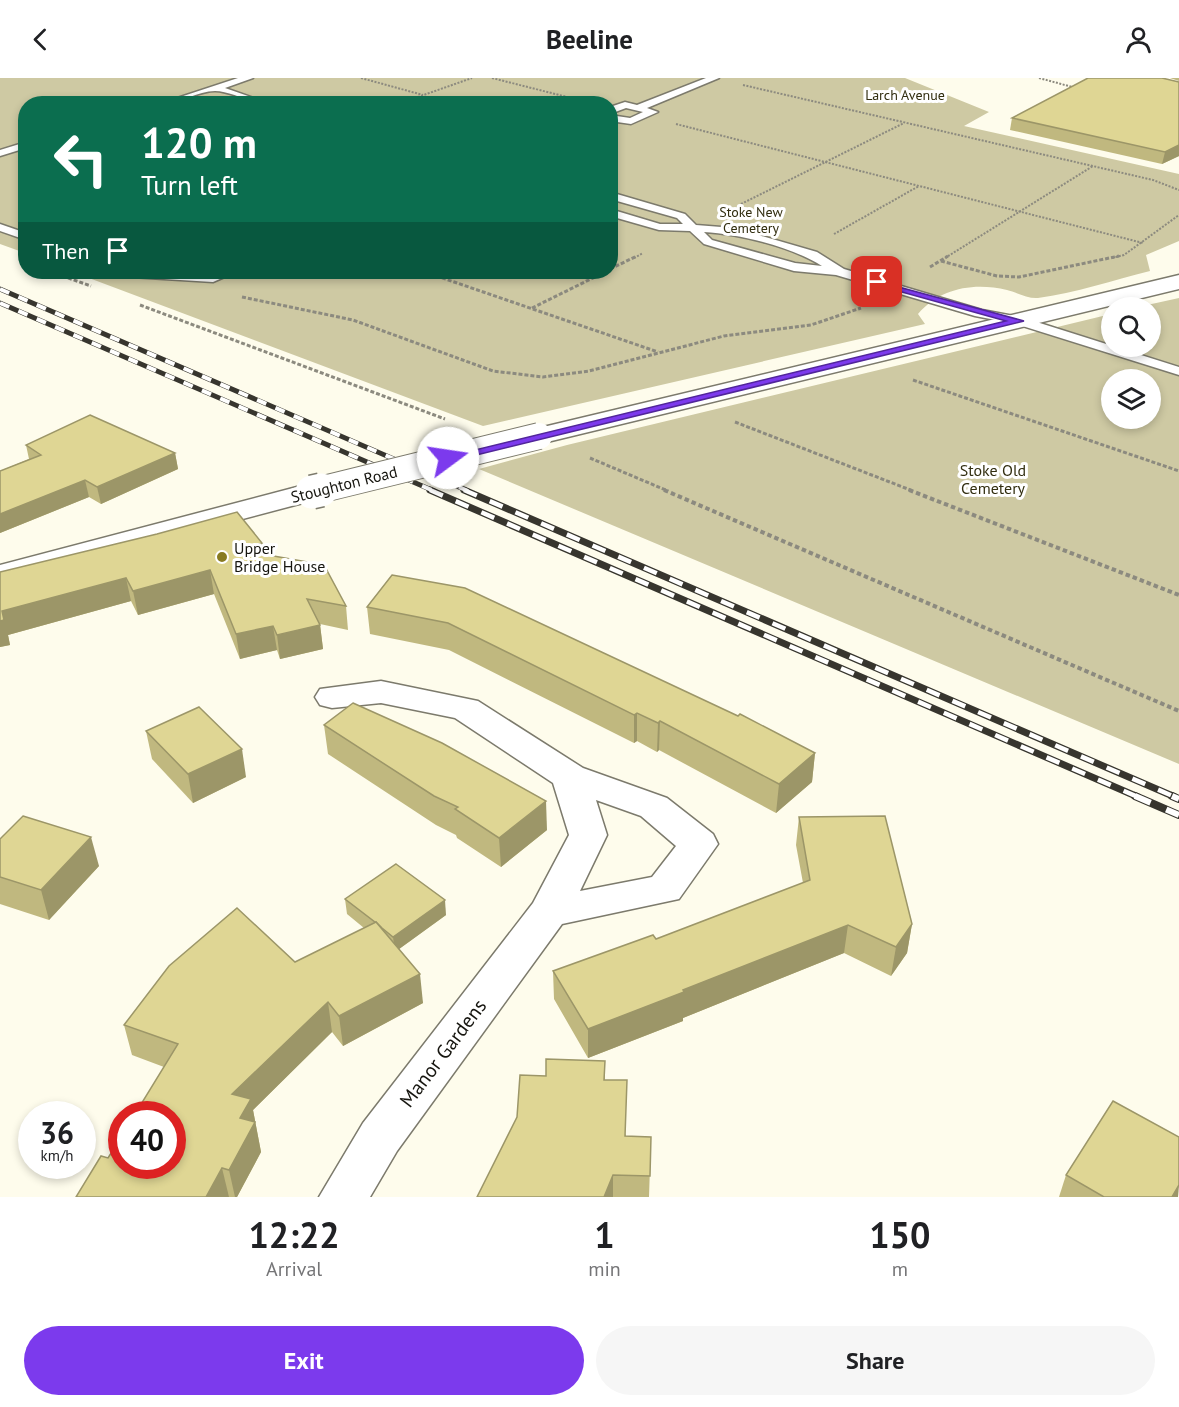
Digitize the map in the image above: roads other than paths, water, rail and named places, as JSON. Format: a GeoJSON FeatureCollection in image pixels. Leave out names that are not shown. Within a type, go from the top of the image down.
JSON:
{"type":"FeatureCollection","features":[{"type":"Feature","properties":{"kind":"street","name":"Stoughton Road"},"geometry":{"type":"LineString","coordinates":[[0,574],[312,492],[1179,282]]}},
{"type":"Feature","properties":{"kind":"street"},"geometry":{"type":"LineString","coordinates":[[332,697],[381,692],[466,709],[570,777],[654,807],[699,844],[665,889],[549,912]]}},
{"type":"Feature","properties":{"kind":"street","name":"Manor Gardens"},"geometry":{"type":"LineString","coordinates":[[344,1197],[380,1137],[549,912],[588,835],[570,777]]}},
{"type":"Feature","properties":{"kind":"lane"},"geometry":{"type":"LineString","coordinates":[[188,96],[248,78]]}},
{"type":"Feature","properties":{"kind":"lane"},"geometry":{"type":"LineString","coordinates":[[618,120],[631,121],[641,112],[714,78]]}},
{"type":"Feature","properties":{"kind":"lane"},"geometry":{"type":"LineString","coordinates":[[214,88],[240,96]]}},
{"type":"Feature","properties":{"kind":"lane"},"geometry":{"type":"LineString","coordinates":[[618,112],[625,105],[641,112]]}},
{"type":"Feature","properties":{"kind":"lane"},"geometry":{"type":"LineString","coordinates":[[0,153],[18,147]]}},
{"type":"Feature","properties":{"kind":"lane"},"geometry":{"type":"LineString","coordinates":[[618,197],[681,216],[708,242],[794,267],[840,272],[1019,321],[1179,370]]}},
{"type":"Feature","properties":{"kind":"lane"},"geometry":{"type":"LineString","coordinates":[[618,214],[659,227],[730,230],[813,255],[840,272]]}},
{"type":"Feature","properties":{"kind":"lane"},"geometry":{"type":"LineString","coordinates":[[0,227],[18,234]]}},
{"type":"Feature","properties":{"kind":"railway"},"geometry":{"type":"LineString","coordinates":[[0,289],[468,491]]}},
{"type":"Feature","properties":{"kind":"railway"},"geometry":{"type":"LineString","coordinates":[[0,303],[434,491]]}},
{"type":"Feature","properties":{"kind":"railway"},"geometry":{"type":"LineString","coordinates":[[430,490],[1138,797]]}},
{"type":"Feature","properties":{"kind":"railway"},"geometry":{"type":"LineString","coordinates":[[464,490],[1175,797]]}},
{"type":"Feature","properties":{"kind":"railway"},"geometry":{"type":"LineString","coordinates":[[1135,796],[1179,815]]}},
{"type":"Feature","properties":{"kind":"railway"},"geometry":{"type":"LineString","coordinates":[[1172,796],[1179,799]]}},
{"type":"Feature","properties":{"kind":"place","name":"Upper Bridge House"},"geometry":{"type":"Point","coordinates":[222,557]}},
{"type":"Feature","properties":{"kind":"park label","name":"Larch Avenue"},"geometry":{"type":"Point","coordinates":[905,95]}},
{"type":"Feature","properties":{"kind":"park label","name":"Stoke New Cemetery"},"geometry":{"type":"Point","coordinates":[751,220]}},
{"type":"Feature","properties":{"kind":"park label","name":"Stoke Old Cemetery"},"geometry":{"type":"Point","coordinates":[993,479]}}]}
